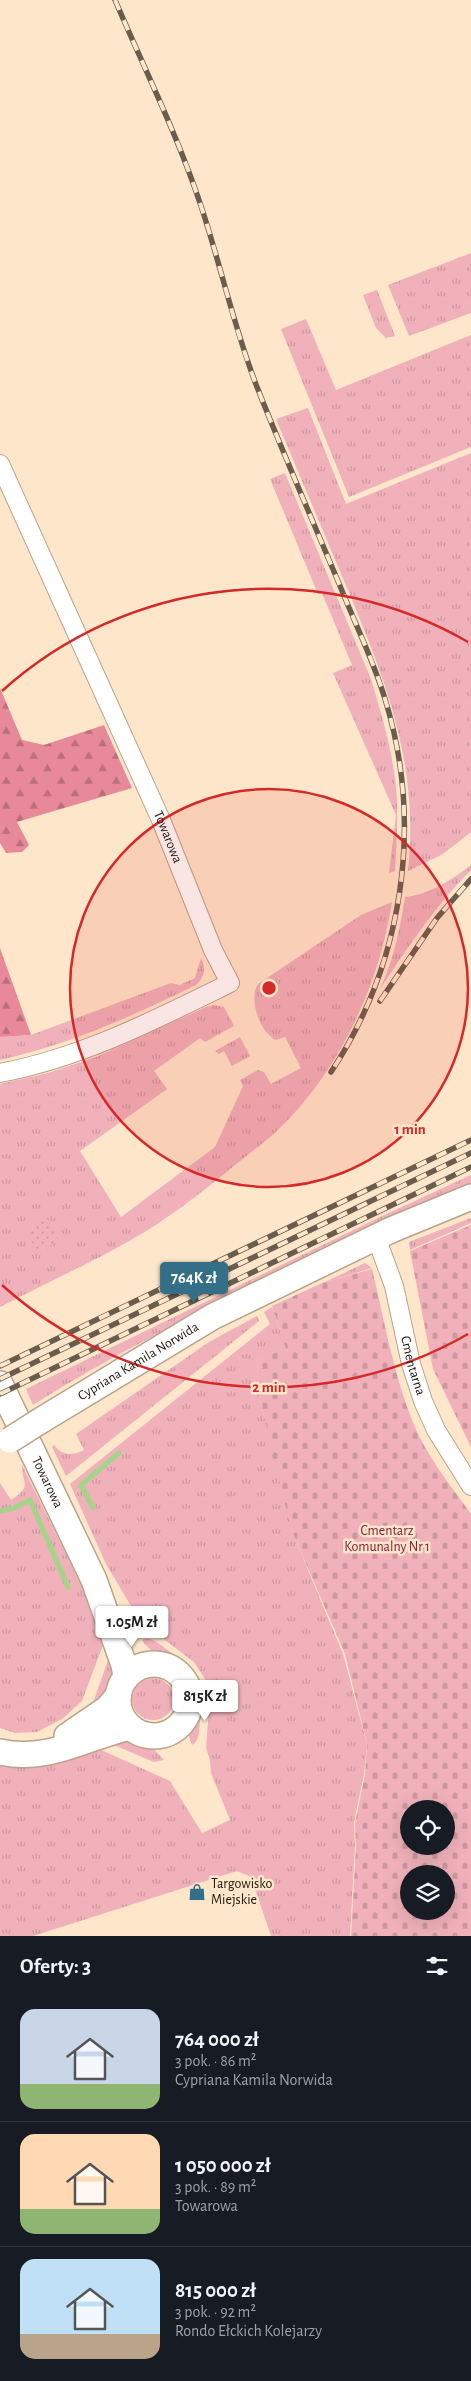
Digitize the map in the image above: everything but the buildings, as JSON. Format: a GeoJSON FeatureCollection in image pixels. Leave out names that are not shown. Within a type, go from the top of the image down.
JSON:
{"type":"FeatureCollection","features":[{"type":"Feature","properties":{"kind":"street","name":"Towarowa"},"geometry":{"type":"LineString","coordinates":[[0,464],[162,820],[214,950],[230,984],[113,1040],[58,1059],[0,1074]]}},
{"type":"Feature","properties":{"kind":"street","name":"Cypriana Kamila Norwida"},"geometry":{"type":"LineString","coordinates":[[5,1443],[212,1317],[376,1237],[471,1197]]}},
{"type":"Feature","properties":{"kind":"street","name":"Cmentarna"},"geometry":{"type":"LineString","coordinates":[[376,1237],[394,1286],[411,1364],[423,1401],[436,1430],[471,1486]]}},
{"type":"Feature","properties":{"kind":"street","name":"Towarowa"},"geometry":{"type":"LineString","coordinates":[[0,1384],[94,1580],[124,1665],[122,1686]]}},
{"type":"Feature","properties":{"kind":"street","name":"Towarowa"},"geometry":{"type":"LineString","coordinates":[[94,1580],[133,1640],[157,1664]]}},
{"type":"Feature","properties":{"kind":"street"},"geometry":{"type":"LineString","coordinates":[[30,1756],[44,1750],[90,1722],[108,1708],[122,1686],[135,1669],[146,1664],[168,1666],[184,1680],[190,1700],[188,1711],[175,1729],[164,1734],[144,1734],[130,1727],[120,1713],[122,1686]]}},
{"type":"Feature","properties":{"kind":"street"},"geometry":{"type":"LineString","coordinates":[[0,1752],[17,1756],[30,1756],[60,1750],[97,1735],[130,1727]]}},
{"type":"Feature","properties":{"kind":"green space"},"geometry":{"type":"Polygon","coordinates":[[[471,253],[471,313],[409,336],[388,285],[471,253]]]}},
{"type":"Feature","properties":{"kind":"green space"},"geometry":{"type":"Polygon","coordinates":[[[377,290],[395,336],[386,338],[376,328],[363,295],[377,290]]]}},
{"type":"Feature","properties":{"kind":"green space"},"geometry":{"type":"Polygon","coordinates":[[[306,319],[336,390],[471,335],[471,447],[349,497],[281,329],[306,319]]]}},
{"type":"Feature","properties":{"kind":"green space"},"geometry":{"type":"Polygon","coordinates":[[[308,408],[346,504],[471,453],[471,832],[443,854],[408,871],[409,792],[395,719],[371,648],[276,419],[308,408]]]}},
{"type":"Feature","properties":{"kind":"green space"},"geometry":{"type":"Polygon","coordinates":[[[285,473],[371,679],[383,719],[392,760],[397,798],[395,871],[389,873],[396,815],[333,673],[352,665],[322,593],[318,594],[270,479],[285,473]]]}},
{"type":"Feature","properties":{"kind":"green space"},"geometry":{"type":"Polygon","coordinates":[[[0,688],[22,740],[44,745],[104,725],[132,788],[17,822],[29,845],[22,852],[6,853],[0,843],[0,688]]]}},
{"type":"Feature","properties":{"kind":"green space"},"geometry":{"type":"Polygon","coordinates":[[[471,865],[471,870],[434,912],[380,989],[396,944],[405,897],[431,890],[471,865]]]}},
{"type":"Feature","properties":{"kind":"green space"},"geometry":{"type":"Polygon","coordinates":[[[392,902],[377,964],[367,995],[353,1024],[321,1080],[301,1106],[279,1129],[182,1207],[157,1224],[99,1257],[0,1307],[0,1084],[48,1073],[96,1057],[206,1007],[214,1005],[224,1007],[234,1026],[205,1042],[200,1038],[154,1071],[167,1089],[80,1151],[121,1217],[215,1147],[243,1086],[240,1080],[258,1070],[264,1072],[271,1084],[301,1068],[285,1037],[276,1040],[270,1036],[261,1023],[257,1015],[254,998],[258,984],[361,915],[392,902]]]}},
{"type":"Feature","properties":{"kind":"green space"},"geometry":{"type":"Polygon","coordinates":[[[0,948],[31,1035],[0,1037],[0,948]]]}},
{"type":"Feature","properties":{"kind":"green space"},"geometry":{"type":"Polygon","coordinates":[[[201,958],[204,973],[196,985],[148,1008],[76,1038],[0,1060],[0,1037],[31,1035],[171,983],[180,985],[195,978],[201,958]]]}},
{"type":"Feature","properties":{"kind":"green space"},"geometry":{"type":"Polygon","coordinates":[[[240,1037],[250,1056],[232,1066],[224,1051],[219,1054],[215,1051],[240,1037]]]}},
{"type":"Feature","properties":{"kind":"green space"},"geometry":{"type":"Polygon","coordinates":[[[471,1175],[471,1188],[304,1263],[193,1316],[85,1373],[33,1405],[26,1389],[378,1218],[471,1175]]]}},
{"type":"Feature","properties":{"kind":"green space"},"geometry":{"type":"Polygon","coordinates":[[[471,1218],[471,1223],[410,1250],[409,1242],[471,1218]]]}},
{"type":"Feature","properties":{"kind":"green space"},"geometry":{"type":"Polygon","coordinates":[[[48,1219],[59,1241],[37,1252],[26,1230],[48,1219]]]}},
{"type":"Feature","properties":{"kind":"green space"},"geometry":{"type":"Polygon","coordinates":[[[471,1225],[471,1447],[433,1369],[410,1251],[471,1225]]]}},
{"type":"Feature","properties":{"kind":"green space"},"geometry":{"type":"Polygon","coordinates":[[[365,1263],[372,1268],[323,1283],[365,1263]]]}},
{"type":"Feature","properties":{"kind":"green space","name":"Cmentarz Komunalny Nr 1"},"geometry":{"type":"Polygon","coordinates":[[[372,1269],[394,1364],[405,1402],[417,1433],[431,1457],[471,1514],[471,1936],[351,1936],[356,1847],[355,1823],[365,1774],[367,1744],[345,1654],[294,1536],[259,1395],[257,1360],[286,1349],[272,1306],[322,1283],[372,1269]]]}},
{"type":"Feature","properties":{"kind":"green space"},"geometry":{"type":"Polygon","coordinates":[[[272,1307],[287,1350],[257,1360],[259,1395],[294,1536],[343,1654],[367,1744],[364,1774],[354,1822],[355,1846],[350,1936],[271,1936],[251,1877],[237,1871],[33,1936],[0,1936],[0,1764],[12,1766],[35,1765],[57,1759],[90,1745],[170,1781],[202,1833],[230,1820],[211,1773],[210,1760],[206,1748],[210,1696],[205,1679],[194,1662],[153,1631],[134,1611],[106,1564],[70,1484],[270,1324],[264,1312],[272,1307]]]}},
{"type":"Feature","properties":{"kind":"green space"},"geometry":{"type":"Polygon","coordinates":[[[257,1316],[259,1321],[66,1476],[52,1447],[54,1445],[68,1454],[84,1450],[76,1434],[209,1342],[257,1316]]]}},
{"type":"Feature","properties":{"kind":"green space"},"geometry":{"type":"Polygon","coordinates":[[[22,1465],[86,1594],[103,1637],[103,1645],[82,1701],[62,1719],[37,1732],[15,1733],[0,1728],[0,1483],[11,1500],[18,1495],[25,1484],[22,1465]]]}},
{"type":"Feature","properties":{"kind":"green space"},"geometry":{"type":"Polygon","coordinates":[[[147,1638],[159,1644],[180,1660],[197,1681],[200,1698],[200,1721],[198,1738],[192,1745],[189,1729],[195,1690],[192,1681],[182,1668],[147,1647],[142,1640],[147,1638]]]}},
{"type":"Feature","properties":{"kind":"green space"},"geometry":{"type":"Polygon","coordinates":[[[111,1656],[114,1674],[113,1686],[106,1696],[92,1706],[108,1660],[111,1656]]]}},
{"type":"Feature","properties":{"kind":"green space"},"geometry":{"type":"Polygon","coordinates":[[[157,1678],[165,1681],[171,1687],[174,1699],[171,1711],[165,1717],[149,1720],[141,1717],[135,1711],[132,1695],[135,1687],[141,1681],[157,1678]]]}},
{"type":"Feature","properties":{"kind":"green space"},"geometry":{"type":"Polygon","coordinates":[[[132,1738],[152,1747],[164,1760],[154,1762],[109,1743],[132,1738]]]}},
{"type":"Feature","properties":{"kind":"waterway"},"geometry":{"type":"LineString","coordinates":[[93,1508],[81,1485],[119,1453]]}},
{"type":"Feature","properties":{"kind":"waterway"},"geometry":{"type":"LineString","coordinates":[[0,1511],[14,1508],[30,1500],[68,1587]]}},
{"type":"Feature","properties":{"kind":"railway"},"geometry":{"type":"LineString","coordinates":[[115,0],[192,180],[249,365],[278,440],[372,661],[385,699],[397,747],[403,795],[404,844],[400,892],[390,939],[375,985],[356,1030],[331,1072]]}},
{"type":"Feature","properties":{"kind":"railway"},"geometry":{"type":"LineString","coordinates":[[380,1001],[437,918],[471,879]]}},
{"type":"Feature","properties":{"kind":"railway"},"geometry":{"type":"LineString","coordinates":[[0,1366],[471,1140]]}},
{"type":"Feature","properties":{"kind":"railway"},"geometry":{"type":"LineString","coordinates":[[0,1379],[471,1153]]}},
{"type":"Feature","properties":{"kind":"railway"},"geometry":{"type":"LineString","coordinates":[[0,1394],[471,1167]]}},
{"type":"Feature","properties":{"kind":"place","name":"Targowisko Miejskie"},"geometry":{"type":"Point","coordinates":[197,1892]}}]}
